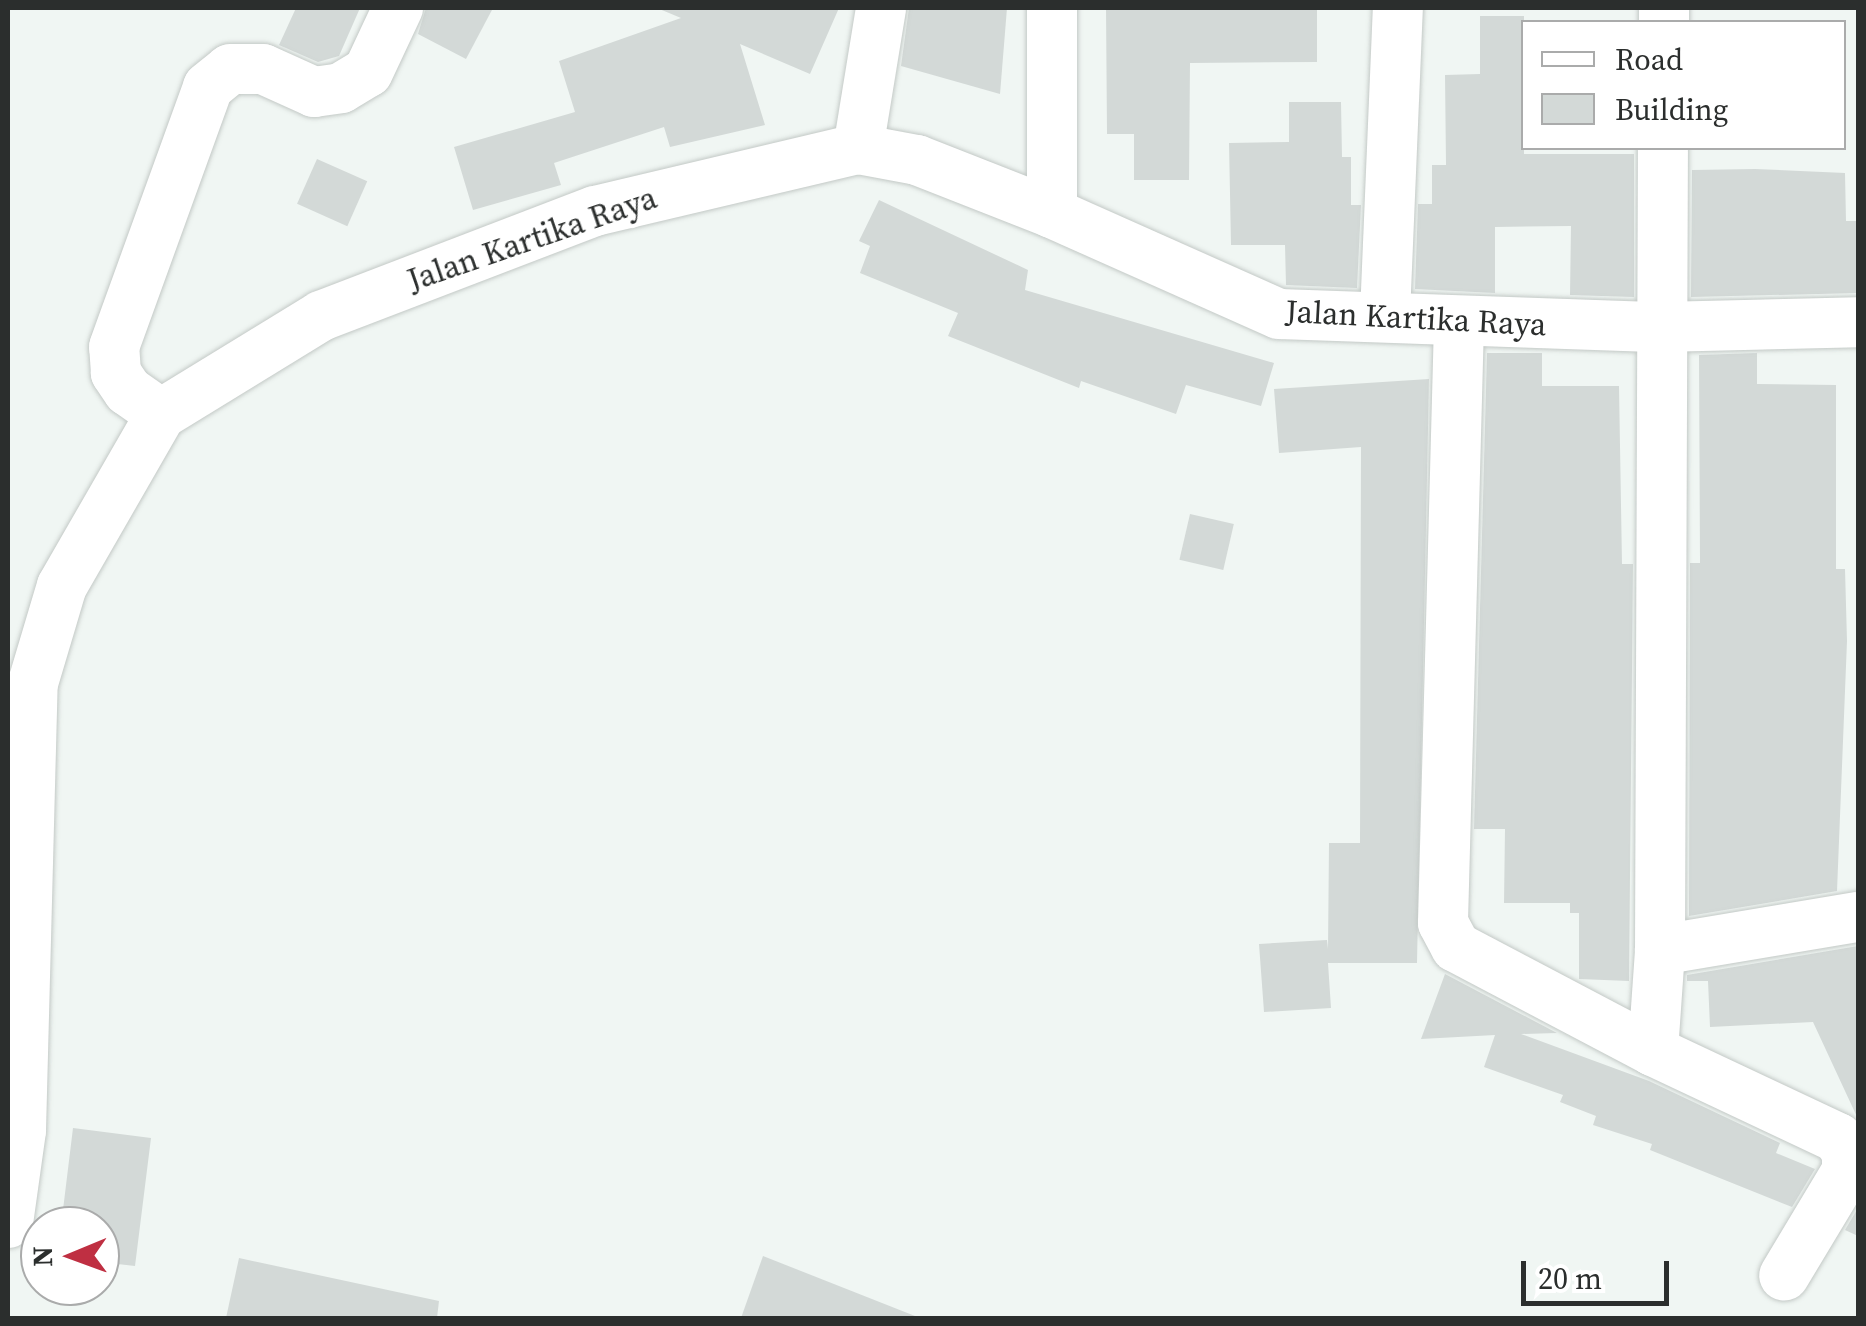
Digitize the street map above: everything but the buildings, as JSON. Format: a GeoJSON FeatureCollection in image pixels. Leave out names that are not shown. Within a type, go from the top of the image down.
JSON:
{"type":"FeatureCollection","features":[{"type":"Feature","properties":{"kind":"street"},"geometry":{"type":"LineString","coordinates":[[161,414],[128,391],[116,373],[114,347],[208,86],[230,69],[252,69],[314,92],[341,88],[368,72],[398,8]]}},
{"type":"Feature","properties":{"kind":"street"},"geometry":{"type":"LineString","coordinates":[[858,149],[880,8]]}},
{"type":"Feature","properties":{"kind":"street"},"geometry":{"type":"LineString","coordinates":[[1052,8],[1052,213]]}},
{"type":"Feature","properties":{"kind":"street"},"geometry":{"type":"LineString","coordinates":[[1385,315],[1398,8]]}},
{"type":"Feature","properties":{"kind":"street","name":"Jalan Kartika Raya"},"geometry":{"type":"LineString","coordinates":[[8,1223],[20,1130],[33,682],[62,586],[161,414],[321,316],[596,211],[858,149],[917,160],[1052,213],[1252,307],[1279,314],[1660,327],[1858,322]]}},
{"type":"Feature","properties":{"kind":"street"},"geometry":{"type":"LineString","coordinates":[[1653,1051],[1660,950],[1662,150]]}},
{"type":"Feature","properties":{"kind":"street"},"geometry":{"type":"LineString","coordinates":[[1459,323],[1443,923],[1456,947],[1653,1051],[1838,1138],[1848,1153],[1847,1170],[1784,1276]]}},
{"type":"Feature","properties":{"kind":"street"},"geometry":{"type":"LineString","coordinates":[[1660,950],[1858,916]]}}]}
